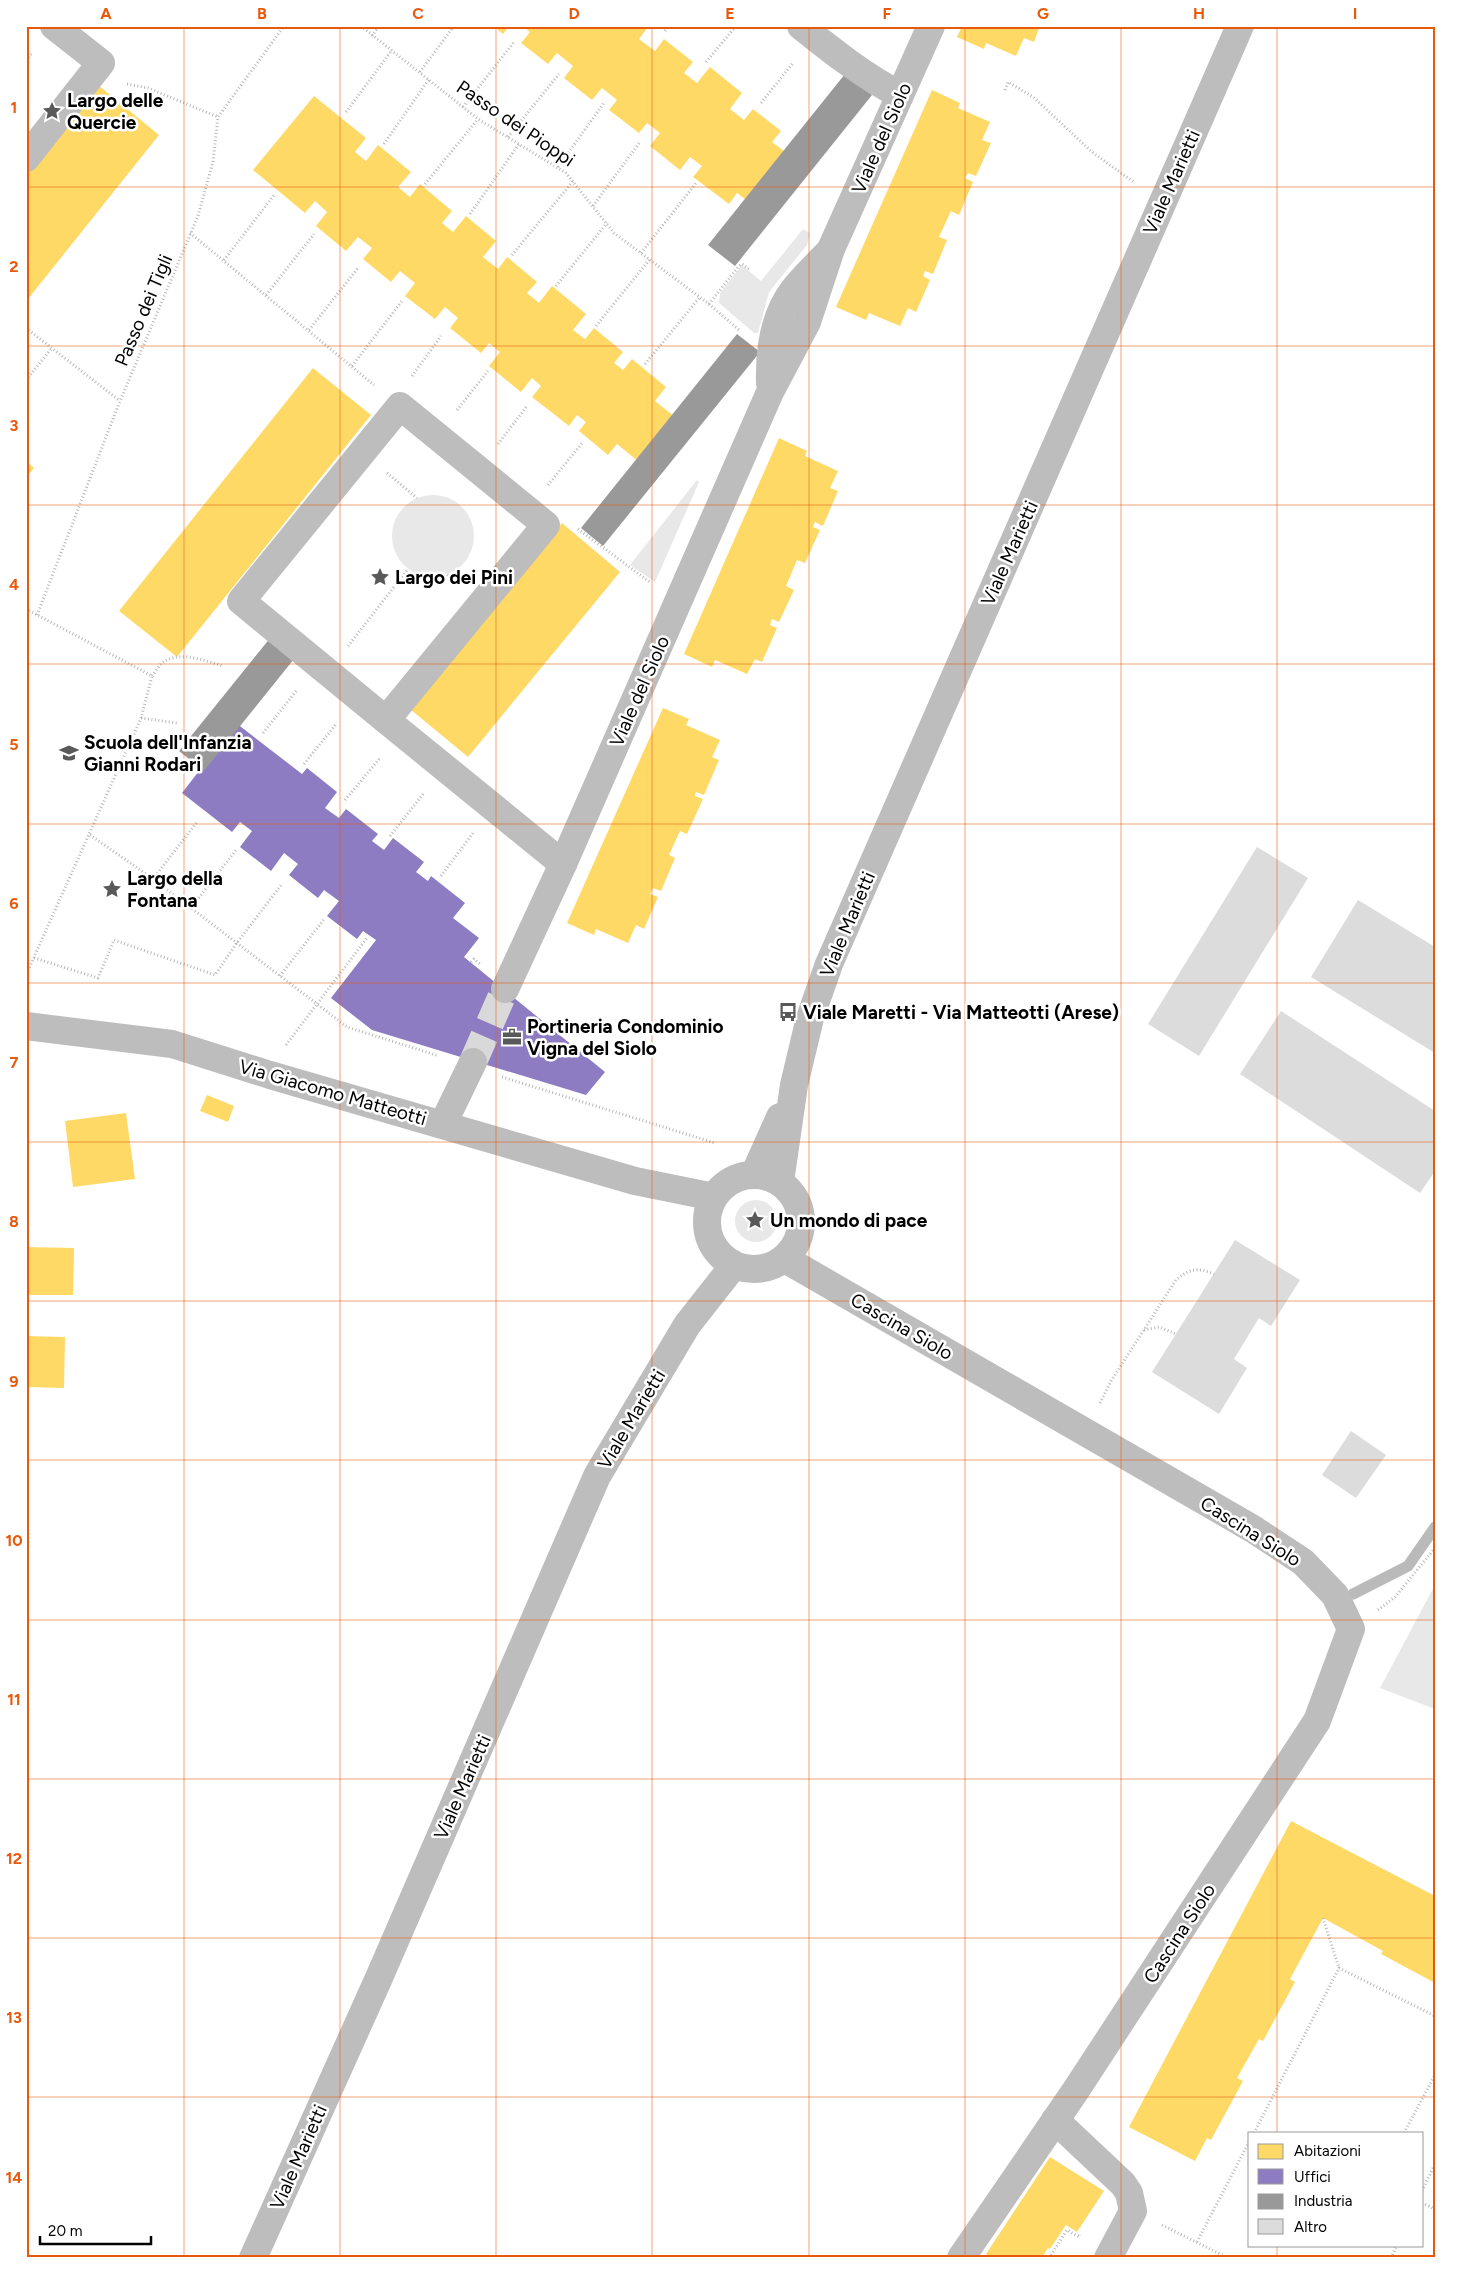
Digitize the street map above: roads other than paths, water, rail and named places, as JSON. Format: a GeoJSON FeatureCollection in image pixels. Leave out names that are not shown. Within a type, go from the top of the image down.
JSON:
{"type":"FeatureCollection","features":[{"type":"Feature","properties":{"kind":"street"},"geometry":{"type":"LineString","coordinates":[[26,158],[102,63],[54,26]]}},
{"type":"Feature","properties":{"kind":"street","name":"Viale del Siolo"},"geometry":{"type":"LineString","coordinates":[[505,989],[563,864],[770,392],[769,355],[780,314],[794,289],[831,249],[931,26]]}},
{"type":"Feature","properties":{"kind":"street","name":"Viale Marietti"},"geometry":{"type":"LineString","coordinates":[[780,1182],[794,1085],[810,1018],[829,964],[1240,26]]}},
{"type":"Feature","properties":{"kind":"street"},"geometry":{"type":"LineString","coordinates":[[807,32],[870,77],[900,95]]}},
{"type":"Feature","properties":{"kind":"street"},"geometry":{"type":"LineString","coordinates":[[393,726],[536,518],[396,403],[241,601],[357,697],[563,864]]}},
{"type":"Feature","properties":{"kind":"street","name":"Via Giacomo Matteotti"},"geometry":{"type":"LineString","coordinates":[[26,1026],[172,1044],[270,1075],[635,1181],[714,1198]]}},
{"type":"Feature","properties":{"kind":"street"},"geometry":{"type":"LineString","coordinates":[[443,1124],[472,1062]]}},
{"type":"Feature","properties":{"kind":"street","name":"Viale Marietti"},"geometry":{"type":"LineString","coordinates":[[754,1175],[794,1085]]}},
{"type":"Feature","properties":{"kind":"street"},"geometry":{"type":"LineString","coordinates":[[754,1175],[766,1176],[780,1182],[797,1201],[801,1216],[801,1230],[796,1244],[785,1258],[762,1269],[748,1269],[734,1265],[724,1259],[711,1236],[708,1210],[714,1198],[731,1181],[754,1175]]}},
{"type":"Feature","properties":{"kind":"street","name":"Via Giacomo Matteotti"},"geometry":{"type":"LineString","coordinates":[[635,1181],[711,1236]]}},
{"type":"Feature","properties":{"kind":"street","name":"Viale Marietti"},"geometry":{"type":"LineString","coordinates":[[687,1325],[711,1236]]}},
{"type":"Feature","properties":{"kind":"street","name":"Cascina Siolo"},"geometry":{"type":"LineString","coordinates":[[785,1258],[1253,1529],[1304,1562],[1334,1595],[1352,1629],[1317,1721],[1055,2120],[961,2258]]}},
{"type":"Feature","properties":{"kind":"street","name":"Viale Marietti"},"geometry":{"type":"LineString","coordinates":[[254,2258],[378,1980],[597,1476],[687,1325],[734,1265]]}},
{"type":"Feature","properties":{"kind":"street"},"geometry":{"type":"LineString","coordinates":[[1055,2120],[1123,2184],[1129,2193],[1133,2211],[1108,2258]]}},
{"type":"Feature","properties":{"kind":"waterway"},"geometry":{"type":"LineString","coordinates":[[1353,1594],[1408,1566],[1435,1527]]}},
{"type":"Feature","properties":{"kind":"tunnel"},"geometry":{"type":"LineString","coordinates":[[473,1062],[505,989]]}},
{"type":"Feature","properties":{"kind":"place","name":"Largo delle Quercie"},"geometry":{"type":"Point","coordinates":[52,111]}},
{"type":"Feature","properties":{"kind":"place","name":"Largo dei Pini"},"geometry":{"type":"Point","coordinates":[380,577]}},
{"type":"Feature","properties":{"kind":"place","name":"Scuola dell'Infanzia Gianni Rodari"},"geometry":{"type":"Point","coordinates":[69,753]}},
{"type":"Feature","properties":{"kind":"place","name":"Largo della Fontana"},"geometry":{"type":"Point","coordinates":[112,889]}},
{"type":"Feature","properties":{"kind":"place","name":"Viale Maretti - Via Matteotti (Arese)"},"geometry":{"type":"Point","coordinates":[788,1012]}},
{"type":"Feature","properties":{"kind":"place","name":"Portineria Condominio Vigna del Siolo"},"geometry":{"type":"Point","coordinates":[512,1037]}},
{"type":"Feature","properties":{"kind":"place","name":"Un mondo di pace"},"geometry":{"type":"Point","coordinates":[755,1220]}}]}
